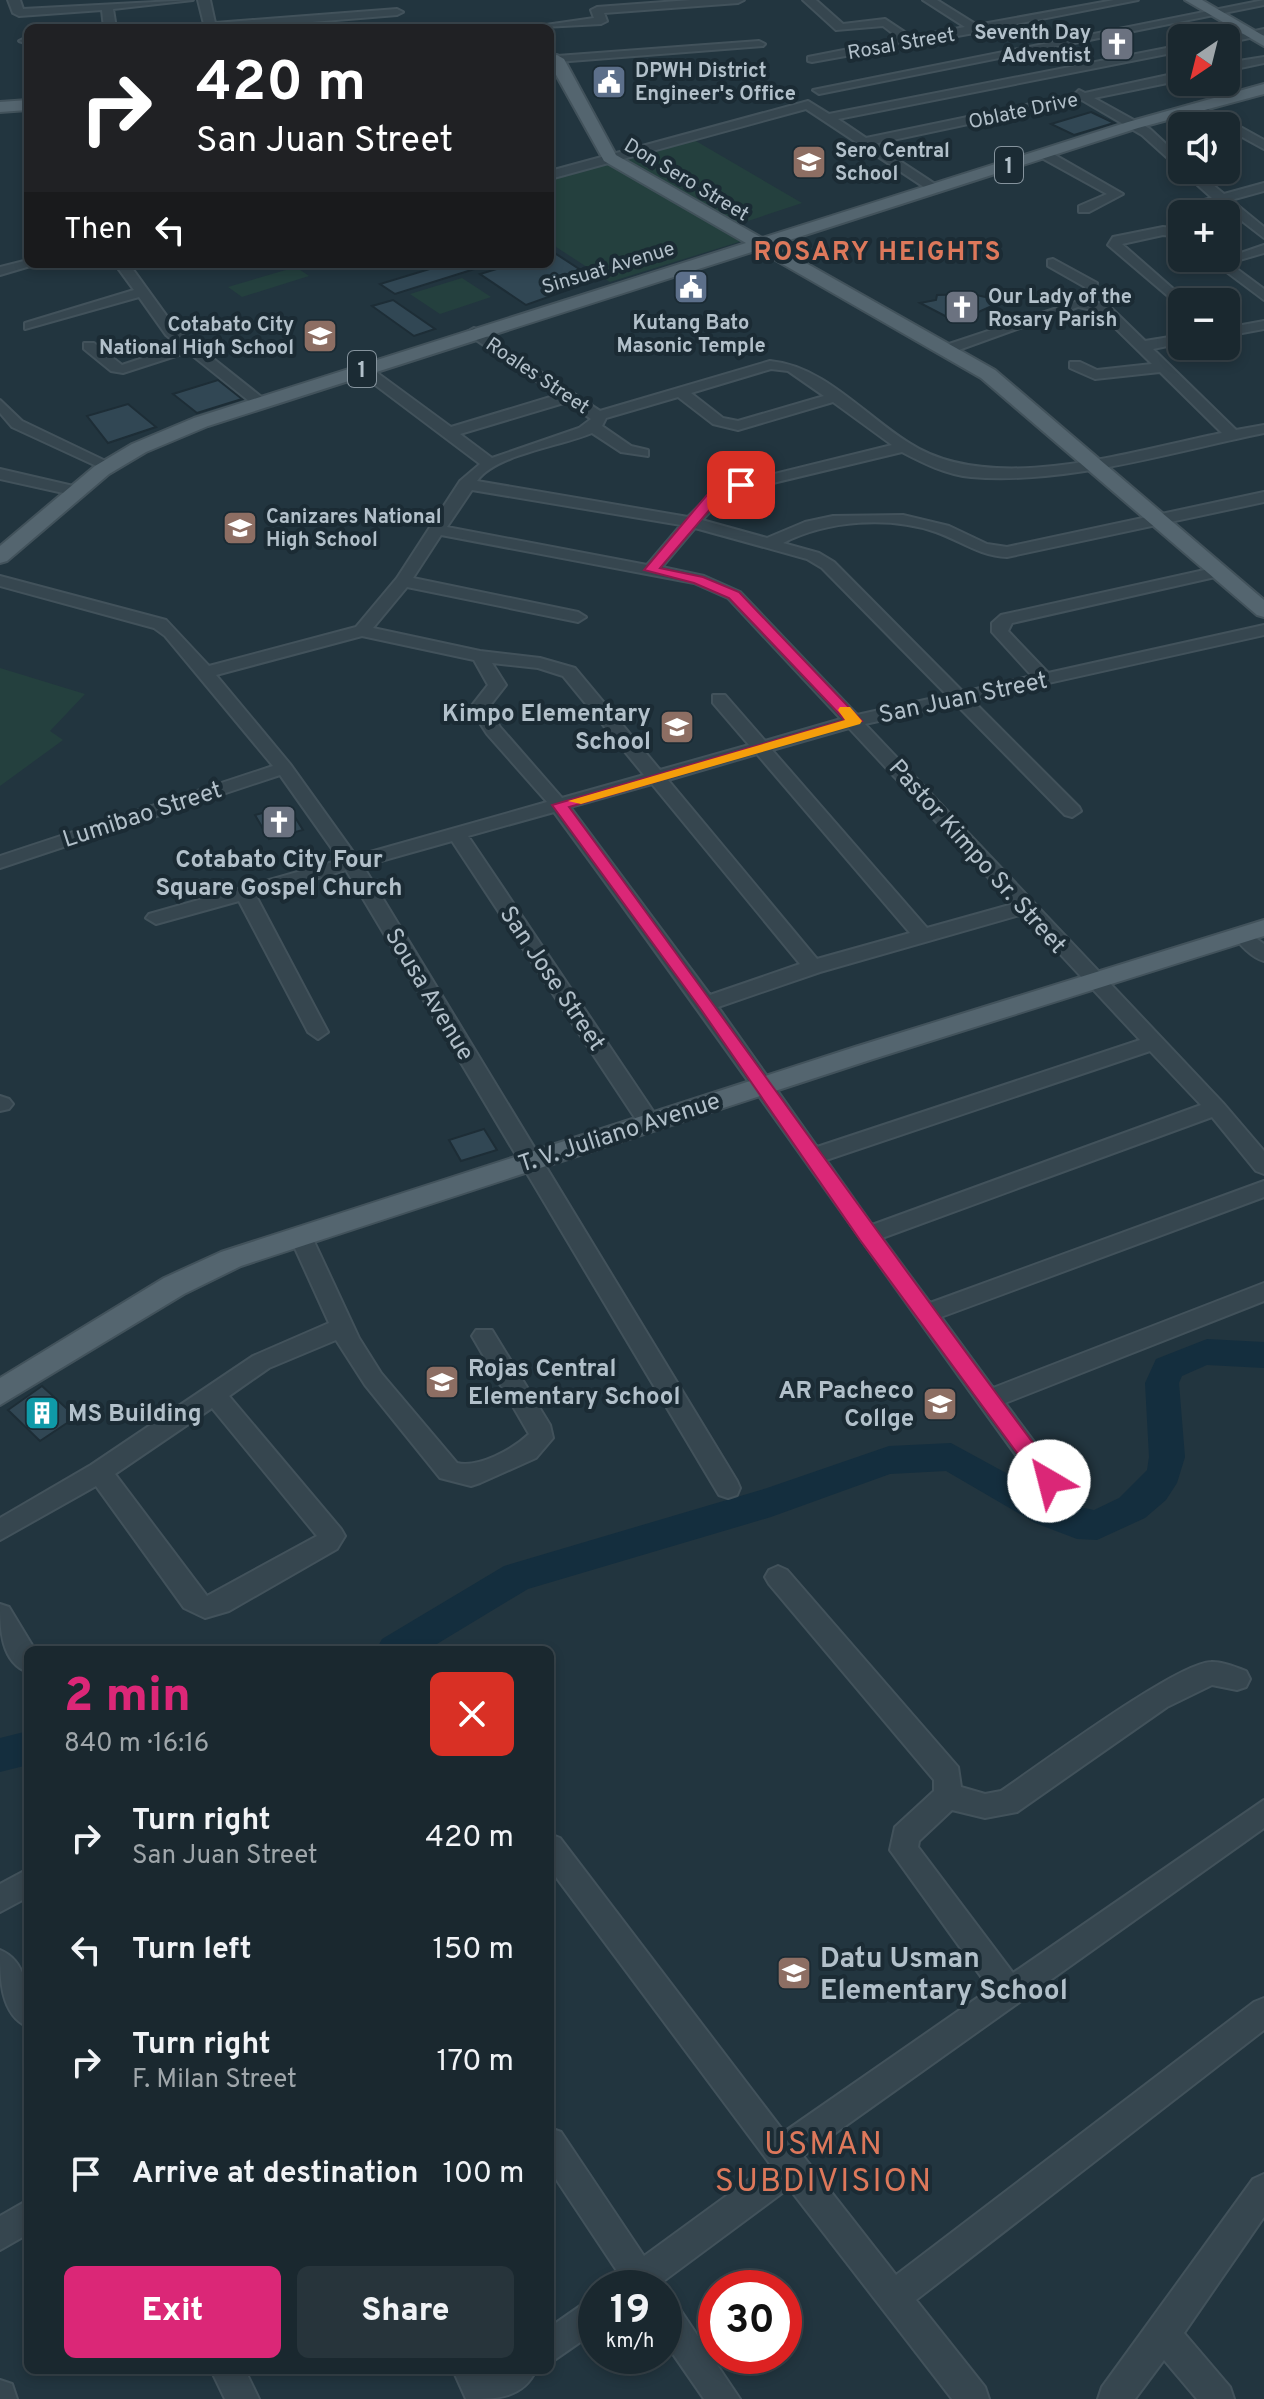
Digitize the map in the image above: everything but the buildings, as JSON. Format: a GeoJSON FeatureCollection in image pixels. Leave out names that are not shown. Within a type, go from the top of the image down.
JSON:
{"type":"FeatureCollection","features":[{"type":"Feature","properties":{"kind":"main road"},"geometry":{"type":"LineString","coordinates":[[1192,0],[1259,36]]}},
{"type":"Feature","properties":{"kind":"main road","name":"Don Sero Street"},"geometry":{"type":"LineString","coordinates":[[554,62],[610,158],[988,374],[1264,611]]}},
{"type":"Feature","properties":{"kind":"main road","name":"Sinsuat Avenue"},"geometry":{"type":"LineString","coordinates":[[0,557],[108,466],[158,439],[259,402],[474,332],[1133,125],[1264,89]]}},
{"type":"Feature","properties":{"kind":"main road"},"geometry":{"type":"LineString","coordinates":[[0,107],[24,105]]}},
{"type":"Feature","properties":{"kind":"main road","name":"T. V. Juliano Avenue"},"geometry":{"type":"LineString","coordinates":[[0,1393],[174,1286],[231,1259],[763,1085],[1253,931]]}},
{"type":"Feature","properties":{"kind":"street"},"geometry":{"type":"LineString","coordinates":[[14,0],[19,13],[187,0]]}},
{"type":"Feature","properties":{"kind":"street"},"geometry":{"type":"LineString","coordinates":[[204,0],[210,24]]}},
{"type":"Feature","properties":{"kind":"street"},"geometry":{"type":"LineString","coordinates":[[554,26],[601,21],[597,10],[738,0]]}},
{"type":"Feature","properties":{"kind":"street"},"geometry":{"type":"LineString","coordinates":[[809,0],[840,28],[885,22],[910,41]]}},
{"type":"Feature","properties":{"kind":"street"},"geometry":{"type":"LineString","coordinates":[[929,0],[1046,75],[1146,132],[1168,153]]}},
{"type":"Feature","properties":{"kind":"street"},"geometry":{"type":"LineString","coordinates":[[1065,0],[1081,9]]}},
{"type":"Feature","properties":{"kind":"street","name":"Rosal Street"},"geometry":{"type":"LineString","coordinates":[[812,59],[1132,0]]}},
{"type":"Feature","properties":{"kind":"street"},"geometry":{"type":"LineString","coordinates":[[819,90],[1264,2]]}},
{"type":"Feature","properties":{"kind":"street"},"geometry":{"type":"LineString","coordinates":[[107,6],[109,24]]}},
{"type":"Feature","properties":{"kind":"street"},"geometry":{"type":"LineString","coordinates":[[248,24],[397,12]]}},
{"type":"Feature","properties":{"kind":"street"},"geometry":{"type":"LineString","coordinates":[[554,60],[759,44]]}},
{"type":"Feature","properties":{"kind":"street"},"geometry":{"type":"LineString","coordinates":[[831,117],[1168,51]]}},
{"type":"Feature","properties":{"kind":"street"},"geometry":{"type":"LineString","coordinates":[[1240,64],[1264,60]]}},
{"type":"Feature","properties":{"kind":"street","name":"Oblate Drive"},"geometry":{"type":"LineString","coordinates":[[865,142],[1168,79]]}},
{"type":"Feature","properties":{"kind":"street"},"geometry":{"type":"LineString","coordinates":[[554,174],[799,106],[814,106],[933,189]]}},
{"type":"Feature","properties":{"kind":"street"},"geometry":{"type":"LineString","coordinates":[[1197,107],[1264,145]]}},
{"type":"Feature","properties":{"kind":"street"},"geometry":{"type":"LineString","coordinates":[[1044,154],[1117,194],[1084,209]]}},
{"type":"Feature","properties":{"kind":"street"},"geometry":{"type":"LineString","coordinates":[[1204,184],[1264,234]]}},
{"type":"Feature","properties":{"kind":"street"},"geometry":{"type":"LineString","coordinates":[[1218,200],[1258,189],[1264,200]]}},
{"type":"Feature","properties":{"kind":"street"},"geometry":{"type":"LineString","coordinates":[[1168,232],[1118,240],[1115,245],[1168,292]]}},
{"type":"Feature","properties":{"kind":"street"},"geometry":{"type":"LineString","coordinates":[[1240,249],[1246,253]]}},
{"type":"Feature","properties":{"kind":"street"},"geometry":{"type":"LineString","coordinates":[[1240,254],[1264,249]]}},
{"type":"Feature","properties":{"kind":"street"},"geometry":{"type":"LineString","coordinates":[[1053,263],[1092,286],[1087,302]]}},
{"type":"Feature","properties":{"kind":"street"},"geometry":{"type":"LineString","coordinates":[[0,271],[24,265]]}},
{"type":"Feature","properties":{"kind":"street"},"geometry":{"type":"LineString","coordinates":[[125,268],[171,332],[259,402]]}},
{"type":"Feature","properties":{"kind":"street"},"geometry":{"type":"LineString","coordinates":[[1233,272],[1264,296]]}},
{"type":"Feature","properties":{"kind":"street"},"geometry":{"type":"LineString","coordinates":[[30,326],[141,292]]}},
{"type":"Feature","properties":{"kind":"street"},"geometry":{"type":"LineString","coordinates":[[948,349],[1087,302],[1103,308],[1233,435]]}},
{"type":"Feature","properties":{"kind":"street"},"geometry":{"type":"LineString","coordinates":[[1240,329],[1264,325]]}},
{"type":"Feature","properties":{"kind":"street","name":"Roales Street"},"geometry":{"type":"LineString","coordinates":[[474,332],[570,396],[626,449],[643,453]]}},
{"type":"Feature","properties":{"kind":"street"},"geometry":{"type":"LineString","coordinates":[[1144,346],[1168,342]]}},
{"type":"Feature","properties":{"kind":"street"},"geometry":{"type":"LineString","coordinates":[[89,346],[119,369],[189,347]]}},
{"type":"Feature","properties":{"kind":"street"},"geometry":{"type":"LineString","coordinates":[[1075,365],[1095,375],[1164,367]]}},
{"type":"Feature","properties":{"kind":"street"},"geometry":{"type":"LineString","coordinates":[[362,631],[403,581],[465,484],[489,463],[679,391],[764,367],[783,366],[801,372],[904,447],[949,468],[999,475],[1040,473],[1264,429]]}},
{"type":"Feature","properties":{"kind":"street"},"geometry":{"type":"LineString","coordinates":[[363,369],[489,463]]}},
{"type":"Feature","properties":{"kind":"street"},"geometry":{"type":"LineString","coordinates":[[679,391],[718,421],[731,426],[835,397]]}},
{"type":"Feature","properties":{"kind":"street"},"geometry":{"type":"LineString","coordinates":[[448,433],[570,396]]}},
{"type":"Feature","properties":{"kind":"street"},"geometry":{"type":"LineString","coordinates":[[0,404],[17,424],[108,466]]}},
{"type":"Feature","properties":{"kind":"street"},"geometry":{"type":"LineString","coordinates":[[651,570],[722,491],[904,447]]}},
{"type":"Feature","properties":{"kind":"street"},"geometry":{"type":"LineString","coordinates":[[0,474],[77,491]]}},
{"type":"Feature","properties":{"kind":"street"},"geometry":{"type":"LineString","coordinates":[[465,484],[691,522],[772,542],[828,565],[1072,811]]}},
{"type":"Feature","properties":{"kind":"street"},"geometry":{"type":"LineString","coordinates":[[772,542],[801,529],[890,517],[922,522],[988,552],[1007,552],[1261,500]]}},
{"type":"Feature","properties":{"kind":"street","name":"Pastor Kimpo Sr. Street"},"geometry":{"type":"LineString","coordinates":[[438,530],[698,579],[734,595],[855,721],[1093,981],[1216,1108],[1264,1166]]}},
{"type":"Feature","properties":{"kind":"street"},"geometry":{"type":"LineString","coordinates":[[1044,679],[1000,632],[1000,623],[1218,572]]}},
{"type":"Feature","properties":{"kind":"street","name":"Sousa Avenue"},"geometry":{"type":"LineString","coordinates":[[0,581],[160,624],[171,632],[284,768],[352,864],[728,1488]]}},
{"type":"Feature","properties":{"kind":"street"},"geometry":{"type":"LineString","coordinates":[[403,581],[578,617]]}},
{"type":"Feature","properties":{"kind":"street","name":"San Juan Street"},"geometry":{"type":"LineString","coordinates":[[156,918],[855,721],[1264,630]]}},
{"type":"Feature","properties":{"kind":"street"},"geometry":{"type":"LineString","coordinates":[[204,673],[362,631],[480,656],[540,663],[569,672],[813,967]]}},
{"type":"Feature","properties":{"kind":"street"},"geometry":{"type":"LineString","coordinates":[[480,656],[497,685],[480,705],[481,712],[559,805],[706,1004],[867,1235],[1049,1481]]}},
{"type":"Feature","properties":{"kind":"street"},"geometry":{"type":"LineString","coordinates":[[719,699],[922,935]]}},
{"type":"Feature","properties":{"kind":"street","name":"Lumibao Street"},"geometry":{"type":"LineString","coordinates":[[0,862],[284,768]]}},
{"type":"Feature","properties":{"kind":"street","name":"San Jose Street"},"geometry":{"type":"LineString","coordinates":[[457,834],[649,1122]]}},
{"type":"Feature","properties":{"kind":"street"},"geometry":{"type":"LineString","coordinates":[[245,894],[318,1032]]}},
{"type":"Feature","properties":{"kind":"street"},"geometry":{"type":"LineString","coordinates":[[706,1004],[813,967],[1025,907]]}},
{"type":"Feature","properties":{"kind":"street"},"geometry":{"type":"LineString","coordinates":[[1253,931],[1264,955]]}},
{"type":"Feature","properties":{"kind":"street"},"geometry":{"type":"LineString","coordinates":[[813,1156],[1152,1043]]}},
{"type":"Feature","properties":{"kind":"street"},"geometry":{"type":"LineString","coordinates":[[867,1235],[1216,1108]]}},
{"type":"Feature","properties":{"kind":"street"},"geometry":{"type":"LineString","coordinates":[[925,1314],[1264,1189]]}},
{"type":"Feature","properties":{"kind":"street"},"geometry":{"type":"LineString","coordinates":[[300,1235],[341,1328],[382,1390],[449,1471],[461,1476],[471,1476],[527,1451],[541,1438],[541,1432],[484,1336]]}},
{"type":"Feature","properties":{"kind":"street"},"geometry":{"type":"LineString","coordinates":[[988,1400],[1264,1292]]}},
{"type":"Feature","properties":{"kind":"street"},"geometry":{"type":"LineString","coordinates":[[0,1530],[100,1472],[261,1362],[341,1328]]}},
{"type":"Feature","properties":{"kind":"street"},"geometry":{"type":"LineString","coordinates":[[100,1472],[193,1600],[205,1607],[220,1603],[328,1542],[332,1536],[214,1394]]}},
{"type":"Feature","properties":{"kind":"street"},"geometry":{"type":"LineString","coordinates":[[778,1577],[940,1762],[948,1776],[947,1796],[905,1836],[904,1850],[1010,1993]]}},
{"type":"Feature","properties":{"kind":"street"},"geometry":{"type":"LineString","coordinates":[[0,1615],[24,1654]]}},
{"type":"Feature","properties":{"kind":"street"},"geometry":{"type":"LineString","coordinates":[[947,1796],[985,1806],[1007,1803],[1158,1699],[1210,1673],[1237,1679]]}},
{"type":"Feature","properties":{"kind":"street"},"geometry":{"type":"LineString","coordinates":[[656,2270],[786,2160],[1010,1993],[1264,1812]]}},
{"type":"Feature","properties":{"kind":"street"},"geometry":{"type":"LineString","coordinates":[[554,1852],[786,2160],[973,2399]]}},
{"type":"Feature","properties":{"kind":"street"},"geometry":{"type":"LineString","coordinates":[[0,1899],[24,1884]]}},
{"type":"Feature","properties":{"kind":"street"},"geometry":{"type":"LineString","coordinates":[[0,1964],[24,2006]]}},
{"type":"Feature","properties":{"kind":"street"},"geometry":{"type":"LineString","coordinates":[[895,2296],[1264,2012]]}},
{"type":"Feature","properties":{"kind":"street"},"geometry":{"type":"LineString","coordinates":[[554,2149],[629,2270]]}},
{"type":"Feature","properties":{"kind":"street"},"geometry":{"type":"LineString","coordinates":[[1114,2399],[1164,2334],[1264,2190]]}},
{"type":"Feature","properties":{"kind":"street"},"geometry":{"type":"LineString","coordinates":[[0,2234],[24,2219]]}},
{"type":"Feature","properties":{"kind":"street"},"geometry":{"type":"LineString","coordinates":[[554,2344],[578,2325]]}},
{"type":"Feature","properties":{"kind":"street"},"geometry":{"type":"LineString","coordinates":[[1164,2334],[1218,2399]]}},
{"type":"Feature","properties":{"kind":"street"},"geometry":{"type":"LineString","coordinates":[[682,2339],[724,2399]]}},
{"type":"Feature","properties":{"kind":"street"},"geometry":{"type":"LineString","coordinates":[[229,2374],[243,2399]]}},
{"type":"Feature","properties":{"kind":"street"},"geometry":{"type":"LineString","coordinates":[[481,2391],[513,2374]]}},
{"type":"Feature","properties":{"kind":"green space"},"geometry":{"type":"Polygon","coordinates":[[[689,137],[802,203],[733,226],[618,157],[689,137]]]}},
{"type":"Feature","properties":{"kind":"green space"},"geometry":{"type":"Polygon","coordinates":[[[605,161],[742,241],[610,282],[554,246],[554,176],[605,161]]]}},
{"type":"Feature","properties":{"kind":"green space"},"geometry":{"type":"Polygon","coordinates":[[[293,268],[309,276],[242,297],[228,287],[293,268]]]}},
{"type":"Feature","properties":{"kind":"green space"},"geometry":{"type":"Polygon","coordinates":[[[462,278],[491,297],[440,314],[410,294],[462,278]]]}},
{"type":"Feature","properties":{"kind":"green space"},"geometry":{"type":"Polygon","coordinates":[[[0,668],[85,694],[50,731],[63,740],[0,786],[0,668]]]}},
{"type":"Feature","properties":{"kind":"waterway"},"geometry":{"type":"LineString","coordinates":[[402,1646],[517,1577],[771,1502],[889,1460],[951,1457],[1048,1513],[1077,1524],[1097,1525],[1132,1508],[1153,1490],[1164,1473],[1167,1457],[1162,1383],[1168,1368],[1181,1360],[1207,1352],[1264,1355]]}},
{"type":"Feature","properties":{"kind":"waterway"},"geometry":{"type":"LineString","coordinates":[[0,1755],[24,1749]]}},
{"type":"Feature","properties":{"kind":"slow traffic"},"geometry":{"type":"LineString","coordinates":[[575,801],[855,721],[845,710]]}},
{"type":"Feature","properties":{"kind":"place","name":"Seventh Day Adventist"},"geometry":{"type":"Point","coordinates":[1117,44]}},
{"type":"Feature","properties":{"kind":"place","name":"DPWH District Engineer's Office"},"geometry":{"type":"Point","coordinates":[609,82]}},
{"type":"Feature","properties":{"kind":"place","name":"Sero Central School"},"geometry":{"type":"Point","coordinates":[809,162]}},
{"type":"Feature","properties":{"kind":"place","name":"Kutang Bato Masonic Temple"},"geometry":{"type":"Point","coordinates":[691,287]}},
{"type":"Feature","properties":{"kind":"place","name":"Our Lady of the Rosary Parish"},"geometry":{"type":"Point","coordinates":[962,307]}},
{"type":"Feature","properties":{"kind":"place","name":"Cotabato City National High School"},"geometry":{"type":"Point","coordinates":[320,336]}},
{"type":"Feature","properties":{"kind":"place","name":"Canizares National High School"},"geometry":{"type":"Point","coordinates":[240,528]}},
{"type":"Feature","properties":{"kind":"place","name":"Kimpo Elementary School"},"geometry":{"type":"Point","coordinates":[677,727]}},
{"type":"Feature","properties":{"kind":"place","name":"Cotabato City Four Square Gospel Church"},"geometry":{"type":"Point","coordinates":[279,822]}},
{"type":"Feature","properties":{"kind":"place","name":"Rojas Central Elementary School"},"geometry":{"type":"Point","coordinates":[442,1382]}},
{"type":"Feature","properties":{"kind":"place","name":"AR Pacheco Collge"},"geometry":{"type":"Point","coordinates":[940,1404]}},
{"type":"Feature","properties":{"kind":"place","name":"MS Building"},"geometry":{"type":"Point","coordinates":[42,1413]}},
{"type":"Feature","properties":{"kind":"place","name":"Datu Usman Elementary School"},"geometry":{"type":"Point","coordinates":[794,1973]}},
{"type":"Feature","properties":{"kind":"district","name":"ROSARY HEIGHTS"},"geometry":{"type":"Point","coordinates":[878,251]}},
{"type":"Feature","properties":{"kind":"district","name":"USMAN SUBDIVISION"},"geometry":{"type":"Point","coordinates":[824,2162]}},
{"type":"Feature","properties":{"kind":"route"},"geometry":{"type":"LineString","coordinates":[[741,485],[712,498],[651,570],[698,579],[734,595],[855,721],[559,805],[706,1004],[867,1235],[1049,1481]]}}]}
